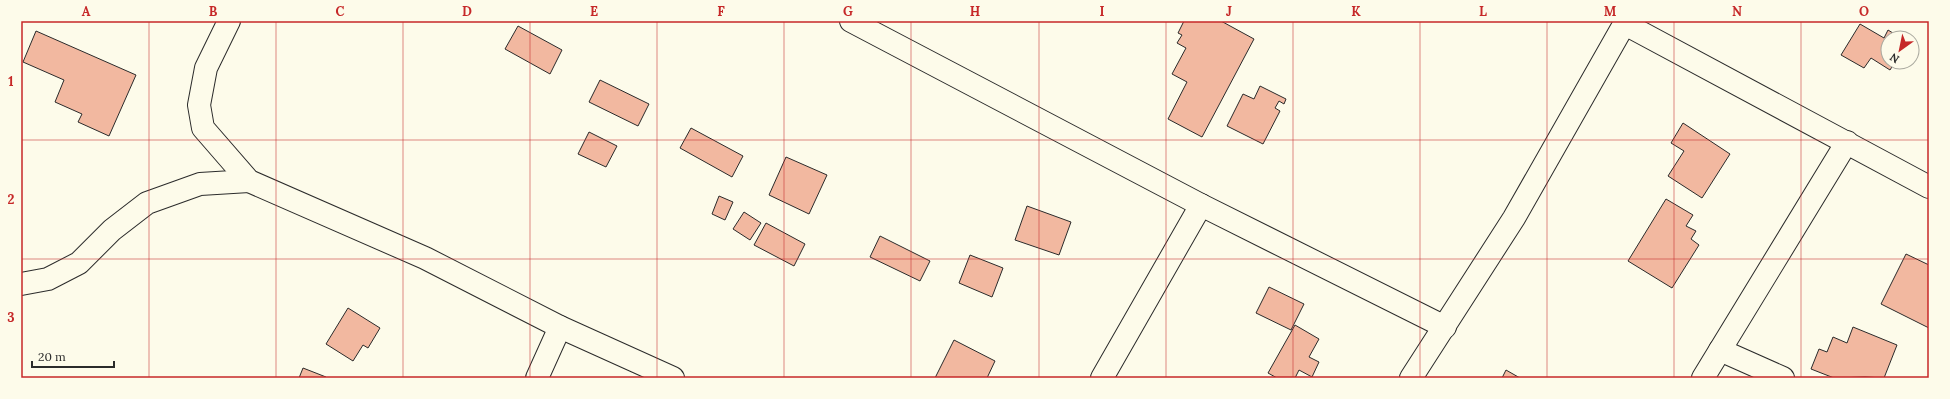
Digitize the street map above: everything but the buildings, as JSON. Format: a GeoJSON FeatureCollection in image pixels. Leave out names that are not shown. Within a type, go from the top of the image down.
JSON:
{"type":"FeatureCollection","features":[{"type":"Feature","properties":{"kind":"street"},"geometry":{"type":"LineString","coordinates":[[229,21],[206,68],[199,105],[203,128],[249,182]]}},
{"type":"Feature","properties":{"kind":"street"},"geometry":{"type":"LineString","coordinates":[[851,21],[1201,205],[1445,327]]}},
{"type":"Feature","properties":{"kind":"street"},"geometry":{"type":"LineString","coordinates":[[1411,378],[1514,218],[1626,22],[1929,187]]}},
{"type":"Feature","properties":{"kind":"street"},"geometry":{"type":"LineString","coordinates":[[1703,378],[1847,142]]}},
{"type":"Feature","properties":{"kind":"street"},"geometry":{"type":"LineString","coordinates":[[21,284],[48,280],[79,263],[112,230],[147,203],[200,184],[249,182],[424,258],[560,327],[673,378]]}},
{"type":"Feature","properties":{"kind":"street"},"geometry":{"type":"LineString","coordinates":[[1102,378],[1201,205]]}},
{"type":"Feature","properties":{"kind":"street"},"geometry":{"type":"LineString","coordinates":[[536,378],[560,327]]}},
{"type":"Feature","properties":{"kind":"street"},"geometry":{"type":"LineString","coordinates":[[1720,350],[1783,378]]}}]}
